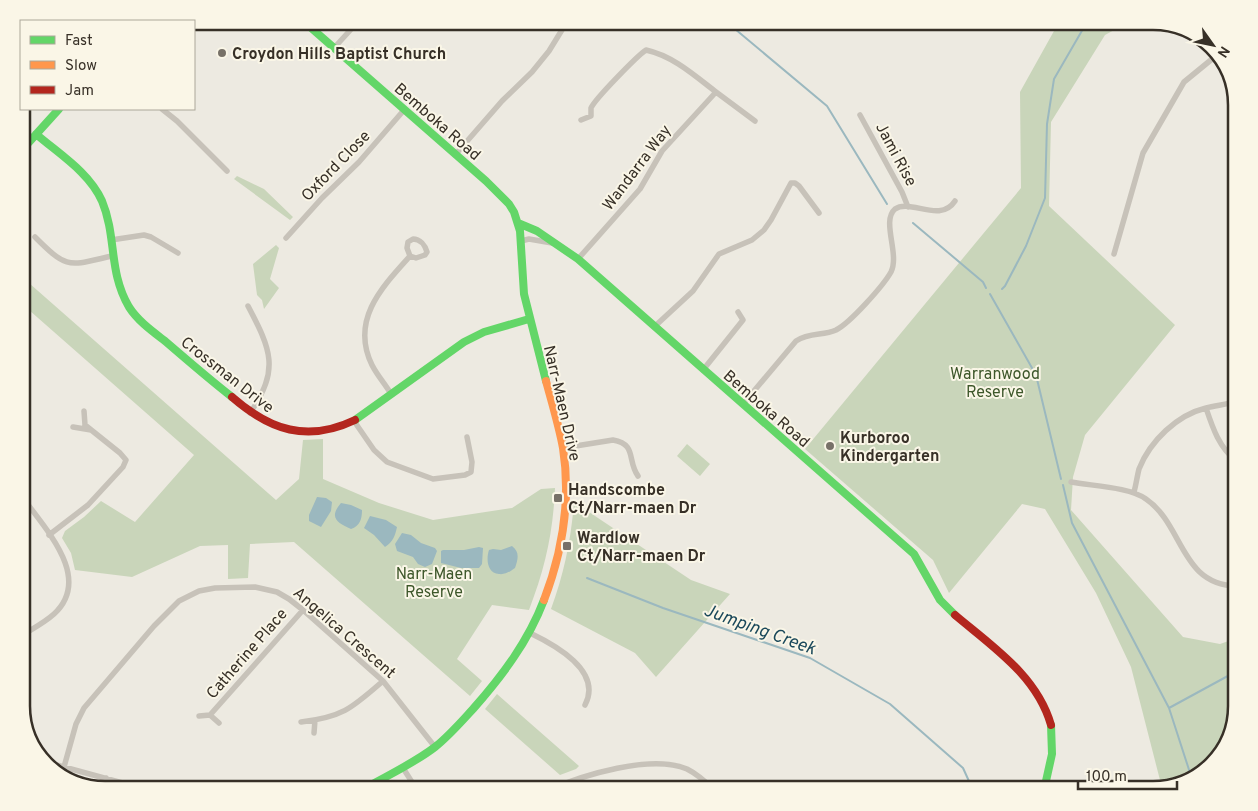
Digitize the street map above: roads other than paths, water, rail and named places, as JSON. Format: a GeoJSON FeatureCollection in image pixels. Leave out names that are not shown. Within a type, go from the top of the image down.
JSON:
{"type":"FeatureCollection","features":[{"type":"Feature","properties":{"kind":"street","name":"Bemboka Road"},"geometry":{"type":"LineString","coordinates":[[314,30],[504,198],[514,212],[521,241],[529,240],[557,244]]}},
{"type":"Feature","properties":{"kind":"street"},"geometry":{"type":"LineString","coordinates":[[334,48],[350,30]]}},
{"type":"Feature","properties":{"kind":"street"},"geometry":{"type":"LineString","coordinates":[[455,154],[502,101],[532,72],[549,51],[562,30]]}},
{"type":"Feature","properties":{"kind":"street"},"geometry":{"type":"LineString","coordinates":[[581,120],[591,116],[591,108],[638,55],[646,50],[676,62],[755,121]]}},
{"type":"Feature","properties":{"kind":"street"},"geometry":{"type":"LineString","coordinates":[[1114,254],[1143,153],[1184,82],[1199,70]]}},
{"type":"Feature","properties":{"kind":"street","name":"Wandarra Way"},"geometry":{"type":"LineString","coordinates":[[578,259],[640,189],[662,151],[716,92]]}},
{"type":"Feature","properties":{"kind":"street"},"geometry":{"type":"LineString","coordinates":[[30,141],[57,110]]}},
{"type":"Feature","properties":{"kind":"street"},"geometry":{"type":"LineString","coordinates":[[163,110],[178,121],[227,171]]}},
{"type":"Feature","properties":{"kind":"street","name":"Oxford Close"},"geometry":{"type":"LineString","coordinates":[[286,238],[322,198],[359,162],[404,110]]}},
{"type":"Feature","properties":{"kind":"street","name":"Jami Rise"},"geometry":{"type":"LineString","coordinates":[[860,116],[902,192],[908,207]]}},
{"type":"Feature","properties":{"kind":"street","name":"Crossman Drive"},"geometry":{"type":"LineString","coordinates":[[36,134],[90,181],[100,197],[107,219],[118,284],[125,302],[134,316],[250,413],[269,424],[284,429],[313,433],[336,428],[354,420],[464,342],[484,332],[529,319]]}},
{"type":"Feature","properties":{"kind":"street"},"geometry":{"type":"LineString","coordinates":[[654,326],[693,291],[719,254],[752,240],[764,230],[772,220],[791,184],[795,183],[799,186],[819,213]]}},
{"type":"Feature","properties":{"kind":"street"},"geometry":{"type":"LineString","coordinates":[[743,404],[796,340],[805,335],[834,331],[848,322],[883,283],[891,271],[893,263],[894,249],[889,226],[895,209],[903,206],[943,211],[951,207],[955,200]]}},
{"type":"Feature","properties":{"kind":"street","name":"Bemboka Road"},"geometry":{"type":"LineString","coordinates":[[518,223],[537,231],[578,259],[914,554],[944,605],[1022,673],[1042,698],[1049,715],[1053,739],[1052,759],[1046,781]]}},
{"type":"Feature","properties":{"kind":"street"},"geometry":{"type":"LineString","coordinates":[[111,240],[144,235],[151,237],[178,253]]}},
{"type":"Feature","properties":{"kind":"street"},"geometry":{"type":"LineString","coordinates":[[35,237],[53,255],[64,262],[75,265],[112,256]]}},
{"type":"Feature","properties":{"kind":"street","name":"Narr-Maen Drive"},"geometry":{"type":"LineString","coordinates":[[379,781],[435,747],[453,731],[498,681],[530,633],[551,582],[565,517],[566,484],[562,448],[553,406],[529,319],[522,278],[521,241]]}},
{"type":"Feature","properties":{"kind":"street"},"geometry":{"type":"LineString","coordinates":[[391,394],[372,366],[368,354],[366,322],[371,305],[382,288],[410,256]]}},
{"type":"Feature","properties":{"kind":"street"},"geometry":{"type":"LineString","coordinates":[[248,306],[263,335],[269,358],[266,385],[261,397],[250,413]]}},
{"type":"Feature","properties":{"kind":"street"},"geometry":{"type":"LineString","coordinates":[[703,370],[744,320],[738,312]]}},
{"type":"Feature","properties":{"kind":"street"},"geometry":{"type":"LineString","coordinates":[[1134,492],[1140,469],[1155,442],[1166,430],[1180,419],[1206,408],[1228,403]]}},
{"type":"Feature","properties":{"kind":"street"},"geometry":{"type":"LineString","coordinates":[[1206,408],[1215,435],[1228,452]]}},
{"type":"Feature","properties":{"kind":"street"},"geometry":{"type":"LineString","coordinates":[[49,535],[88,505],[123,467],[126,460],[86,425],[84,412]]}},
{"type":"Feature","properties":{"kind":"street"},"geometry":{"type":"LineString","coordinates":[[354,420],[374,450],[387,462],[433,479],[465,475],[471,472],[472,462],[467,437]]}},
{"type":"Feature","properties":{"kind":"street"},"geometry":{"type":"LineString","coordinates":[[73,427],[91,430]]}},
{"type":"Feature","properties":{"kind":"street"},"geometry":{"type":"LineString","coordinates":[[562,448],[613,440],[621,441],[627,446],[631,454],[633,469],[638,476]]}},
{"type":"Feature","properties":{"kind":"street"},"geometry":{"type":"LineString","coordinates":[[1071,482],[1134,492],[1154,506],[1167,522],[1195,568],[1202,575],[1228,585]]}},
{"type":"Feature","properties":{"kind":"street"},"geometry":{"type":"LineString","coordinates":[[30,507],[62,553],[67,566],[68,580],[66,594],[61,605],[54,614],[30,630]]}},
{"type":"Feature","properties":{"kind":"street","name":"Angelica Crescent"},"geometry":{"type":"LineString","coordinates":[[64,767],[76,724],[84,708],[154,626],[179,601],[199,591],[215,588],[255,587],[277,592],[289,599],[383,682],[435,747]]}},
{"type":"Feature","properties":{"kind":"street","name":"Catherine Place"},"geometry":{"type":"LineString","coordinates":[[199,716],[210,715],[303,610]]}},
{"type":"Feature","properties":{"kind":"street"},"geometry":{"type":"LineString","coordinates":[[530,633],[560,650],[579,668],[587,679],[590,688],[585,705]]}},
{"type":"Feature","properties":{"kind":"street"},"geometry":{"type":"LineString","coordinates":[[301,722],[337,715],[348,710],[383,682]]}},
{"type":"Feature","properties":{"kind":"street","name":"Catherine Place"},"geometry":{"type":"LineString","coordinates":[[210,715],[219,723]]}},
{"type":"Feature","properties":{"kind":"street"},"geometry":{"type":"LineString","coordinates":[[314,733],[315,720]]}},
{"type":"Feature","properties":{"kind":"street"},"geometry":{"type":"LineString","coordinates":[[571,781],[649,764],[675,766],[698,775],[704,781]]}},
{"type":"Feature","properties":{"kind":"street"},"geometry":{"type":"LineString","coordinates":[[61,766],[116,781]]}},
{"type":"Feature","properties":{"kind":"street"},"geometry":{"type":"LineString","coordinates":[[403,768],[411,781]]}},
{"type":"Feature","properties":{"kind":"water"},"geometry":{"type":"Polygon","coordinates":[[[317,497],[326,498],[332,502],[331,511],[321,527],[309,521],[309,515],[317,497]]]}},
{"type":"Feature","properties":{"kind":"water"},"geometry":{"type":"Polygon","coordinates":[[[341,503],[362,510],[360,522],[354,528],[351,529],[342,525],[336,519],[335,513],[341,503]]]}},
{"type":"Feature","properties":{"kind":"water"},"geometry":{"type":"Polygon","coordinates":[[[370,516],[386,520],[397,527],[390,543],[385,547],[374,535],[364,528],[370,516]]]}},
{"type":"Feature","properties":{"kind":"water"},"geometry":{"type":"Polygon","coordinates":[[[402,533],[411,535],[421,543],[435,548],[437,551],[432,564],[425,567],[418,564],[413,557],[397,551],[395,544],[402,533]]]}},
{"type":"Feature","properties":{"kind":"water"},"geometry":{"type":"Polygon","coordinates":[[[512,546],[518,556],[515,568],[503,574],[492,571],[488,565],[489,550],[501,550],[512,546]]]}},
{"type":"Feature","properties":{"kind":"water"},"geometry":{"type":"Polygon","coordinates":[[[483,548],[482,564],[479,568],[461,568],[441,563],[441,551],[443,550],[464,550],[483,548]]]}},
{"type":"Feature","properties":{"kind":"waterway","name":"Jumping Creek"},"geometry":{"type":"LineString","coordinates":[[736,30],[827,106],[887,204]]}},
{"type":"Feature","properties":{"kind":"waterway"},"geometry":{"type":"LineString","coordinates":[[1002,289],[1026,246],[1045,198],[1047,124],[1054,79],[1082,30]]}},
{"type":"Feature","properties":{"kind":"waterway","name":"Jumping Creek"},"geometry":{"type":"LineString","coordinates":[[913,223],[983,282],[986,288]]}},
{"type":"Feature","properties":{"kind":"waterway","name":"Jumping Creek"},"geometry":{"type":"LineString","coordinates":[[990,294],[1036,375],[1061,479]]}},
{"type":"Feature","properties":{"kind":"waterway","name":"Jumping Creek"},"geometry":{"type":"LineString","coordinates":[[1063,485],[1072,523],[1169,708],[1189,771]]}},
{"type":"Feature","properties":{"kind":"waterway","name":"Jumping Creek"},"geometry":{"type":"LineString","coordinates":[[587,578],[663,608],[810,658],[890,704],[963,768],[969,781]]}},
{"type":"Feature","properties":{"kind":"waterway","name":"Jumping Creek"},"geometry":{"type":"LineString","coordinates":[[1169,708],[1228,676]]}},
{"type":"Feature","properties":{"kind":"place","name":"Croydon Hills Baptist Church"},"geometry":{"type":"Point","coordinates":[222,53]}},
{"type":"Feature","properties":{"kind":"place","name":"Kurboroo Kindergarten"},"geometry":{"type":"Point","coordinates":[830,446]}},
{"type":"Feature","properties":{"kind":"place","name":"Handscombe Ct/Narr-maen Dr"},"geometry":{"type":"Point","coordinates":[558,498]}},
{"type":"Feature","properties":{"kind":"place","name":"Wardlow Ct/Narr-maen Dr"},"geometry":{"type":"Point","coordinates":[567,546]}},
{"type":"Feature","properties":{"kind":"park label","name":"Warranwood Reserve"},"geometry":{"type":"Point","coordinates":[995,382]}},
{"type":"Feature","properties":{"kind":"park label","name":"Narr-Maen Reserve"},"geometry":{"type":"Point","coordinates":[434,582]}}]}
